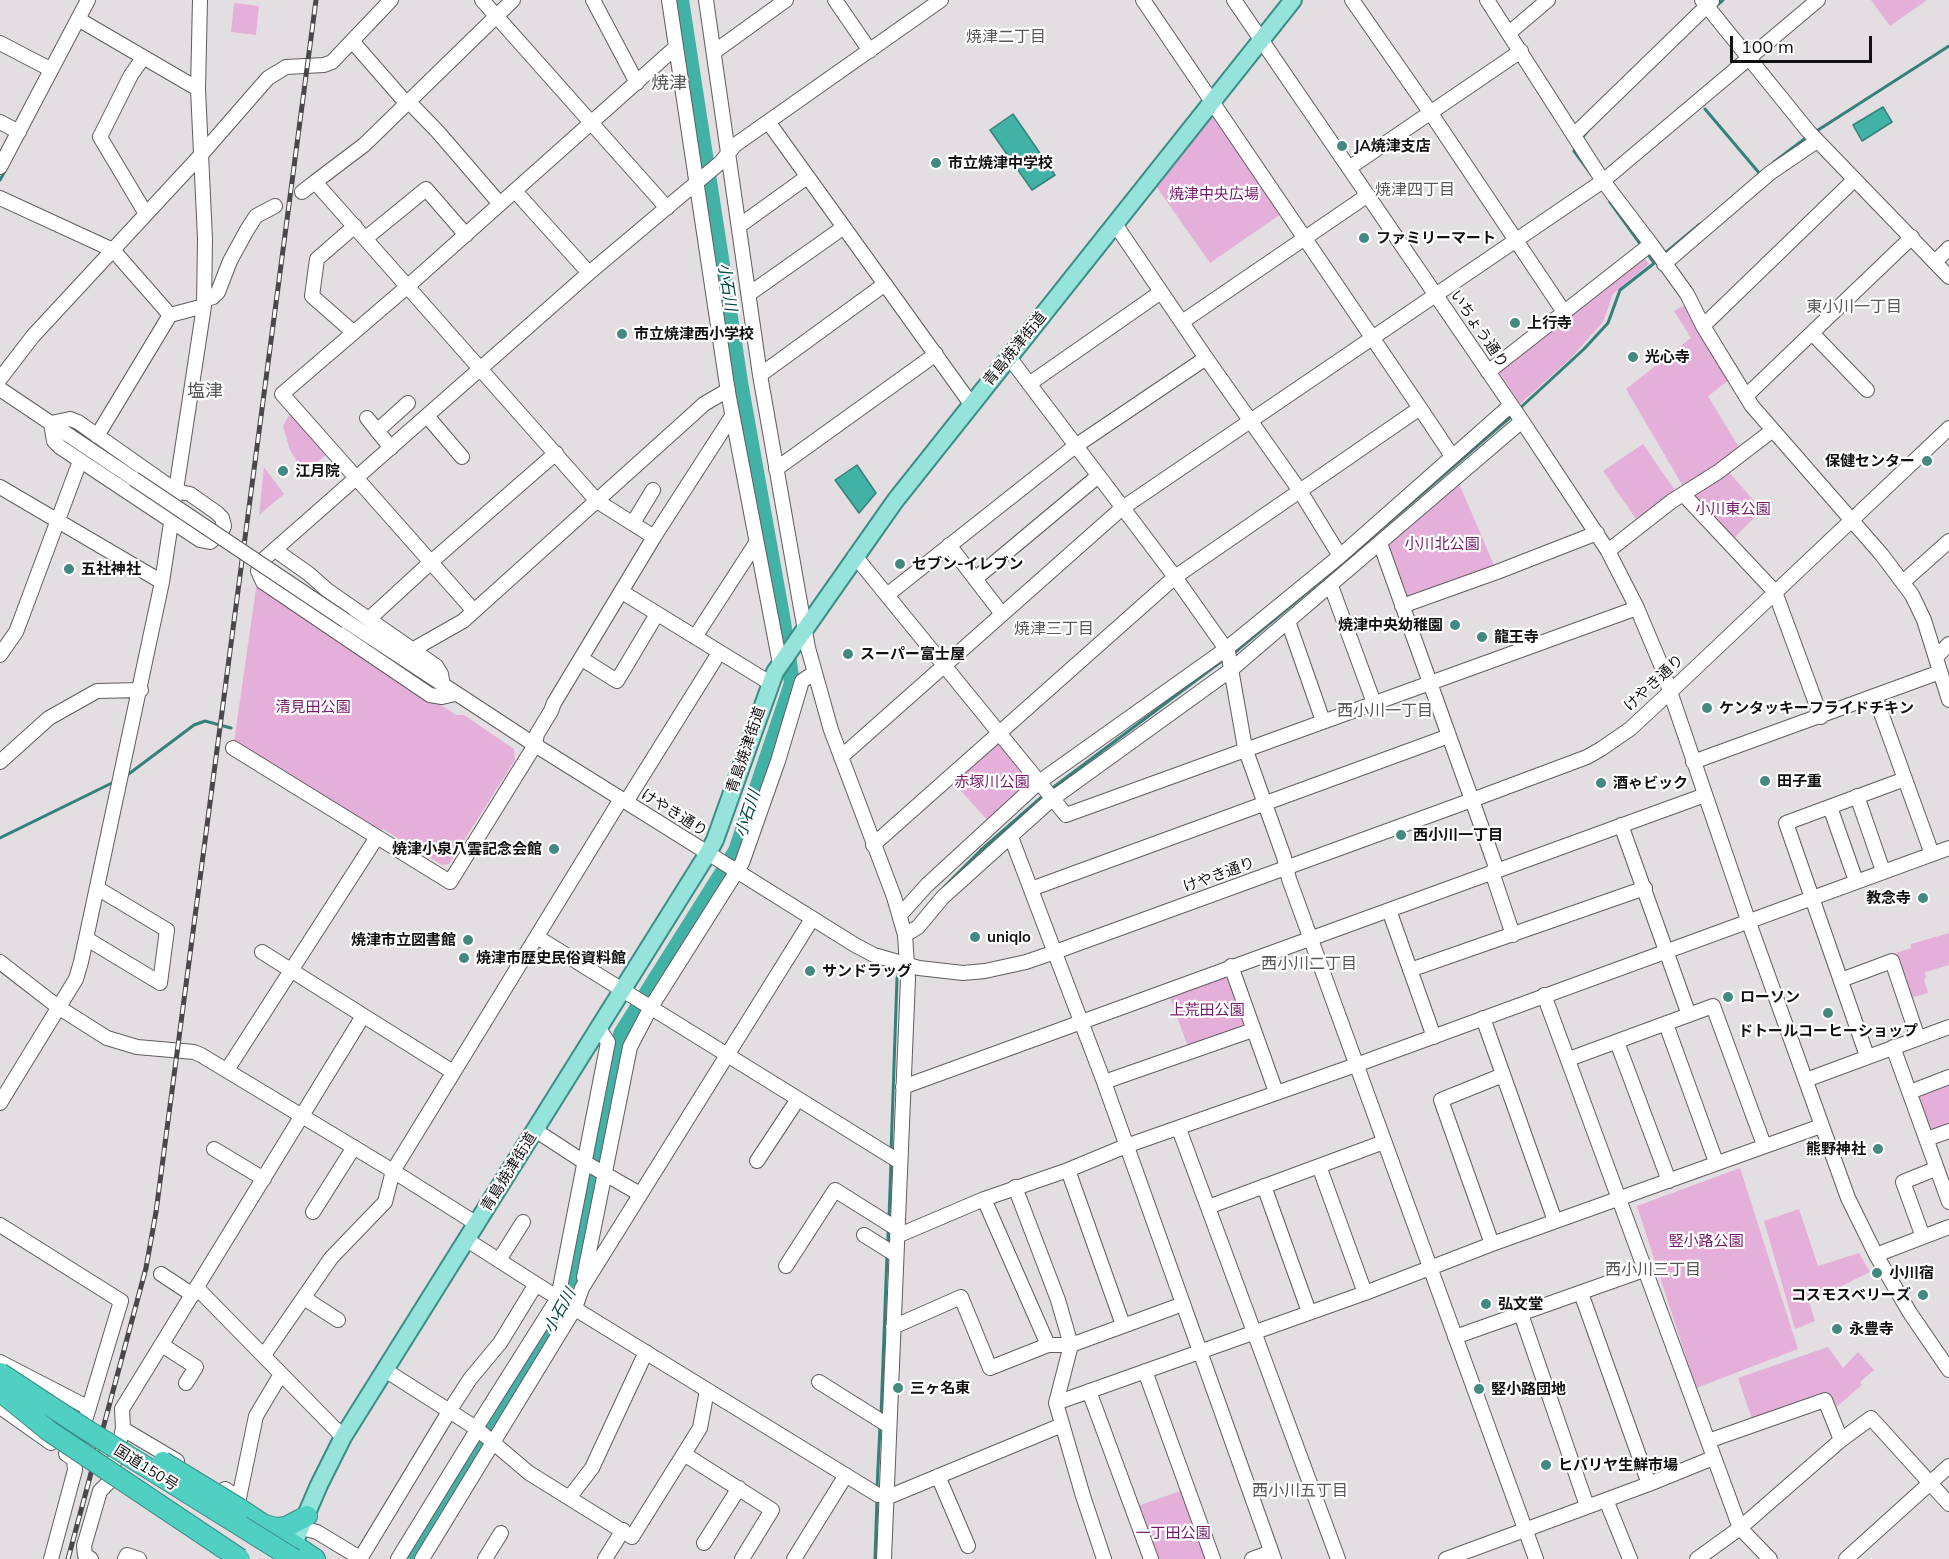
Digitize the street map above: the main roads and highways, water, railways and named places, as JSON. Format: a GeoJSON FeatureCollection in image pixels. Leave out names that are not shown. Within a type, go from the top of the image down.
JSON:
{"type":"FeatureCollection","features":[{"type":"Feature","properties":{"kind":"highway"},"geometry":{"type":"LineString","coordinates":[[0,1373],[55,1399],[262,1524],[297,1541]]}},
{"type":"Feature","properties":{"kind":"highway","name":"国道150号"},"geometry":{"type":"LineString","coordinates":[[0,1373],[108,1444],[297,1541]]}},
{"type":"Feature","properties":{"kind":"highway"},"geometry":{"type":"LineString","coordinates":[[0,1390],[49,1431],[230,1558]]}},
{"type":"Feature","properties":{"kind":"highway","name":"国道150号"},"geometry":{"type":"LineString","coordinates":[[0,1390],[270,1559]]}},
{"type":"Feature","properties":{"kind":"highway"},"geometry":{"type":"LineString","coordinates":[[262,1524],[276,1528],[286,1527],[315,1559]]}},
{"type":"Feature","properties":{"kind":"main road","name":"青島焼津街道"},"geometry":{"type":"LineString","coordinates":[[297,1541],[319,1485],[343,1437],[599,1029],[629,993],[714,857],[715,840],[770,683],[780,664],[895,501],[1293,0]]}},
{"type":"Feature","properties":{"kind":"waterway","name":"小石川"},"geometry":{"type":"LineString","coordinates":[[409,1559],[574,1290],[621,1034],[736,851],[792,683],[741,388],[681,0]]}},
{"type":"Feature","properties":{"kind":"waterway"},"geometry":{"type":"LineString","coordinates":[[1715,7],[1723,0]]}},
{"type":"Feature","properties":{"kind":"waterway"},"geometry":{"type":"LineString","coordinates":[[1815,132],[1949,46]]}},
{"type":"Feature","properties":{"kind":"waterway"},"geometry":{"type":"LineString","coordinates":[[1705,109],[1760,174]]}},
{"type":"Feature","properties":{"kind":"waterway"},"geometry":{"type":"LineString","coordinates":[[1581,139],[1590,128]]}},
{"type":"Feature","properties":{"kind":"waterway"},"geometry":{"type":"LineString","coordinates":[[1774,162],[1807,137]]}},
{"type":"Feature","properties":{"kind":"waterway"},"geometry":{"type":"LineString","coordinates":[[1575,147],[1574,151],[1591,174]]}},
{"type":"Feature","properties":{"kind":"waterway"},"geometry":{"type":"LineString","coordinates":[[0,180],[5,171]]}},
{"type":"Feature","properties":{"kind":"waterway"},"geometry":{"type":"LineString","coordinates":[[1610,202],[1641,245]]}},
{"type":"Feature","properties":{"kind":"waterway"},"geometry":{"type":"LineString","coordinates":[[1664,254],[1700,224]]}},
{"type":"Feature","properties":{"kind":"waterway"},"geometry":{"type":"LineString","coordinates":[[1647,253],[1654,263]]}},
{"type":"Feature","properties":{"kind":"waterway"},"geometry":{"type":"LineString","coordinates":[[1519,409],[1584,349],[1608,323],[1620,290],[1657,261]]}},
{"type":"Feature","properties":{"kind":"waterway"},"geometry":{"type":"LineString","coordinates":[[731,393],[741,388]]}},
{"type":"Feature","properties":{"kind":"waterway"},"geometry":{"type":"LineString","coordinates":[[1344,561],[1514,414]]}},
{"type":"Feature","properties":{"kind":"waterway"},"geometry":{"type":"LineString","coordinates":[[1234,653],[1330,573]]}},
{"type":"Feature","properties":{"kind":"waterway"},"geometry":{"type":"LineString","coordinates":[[1051,789],[1226,658]]}},
{"type":"Feature","properties":{"kind":"waterway"},"geometry":{"type":"LineString","coordinates":[[126,776],[194,725],[205,721],[231,728]]}},
{"type":"Feature","properties":{"kind":"waterway"},"geometry":{"type":"LineString","coordinates":[[0,838],[114,782]]}},
{"type":"Feature","properties":{"kind":"waterway"},"geometry":{"type":"LineString","coordinates":[[945,886],[981,850],[1044,795]]}},
{"type":"Feature","properties":{"kind":"waterway"},"geometry":{"type":"LineString","coordinates":[[891,1153],[897,978],[901,968]]}},
{"type":"Feature","properties":{"kind":"waterway"},"geometry":{"type":"LineString","coordinates":[[889,1218],[891,1162]]}},
{"type":"Feature","properties":{"kind":"waterway"},"geometry":{"type":"LineString","coordinates":[[888,1228],[888,1245]]}},
{"type":"Feature","properties":{"kind":"waterway"},"geometry":{"type":"LineString","coordinates":[[881,1416],[887,1255]]}},
{"type":"Feature","properties":{"kind":"waterway"},"geometry":{"type":"LineString","coordinates":[[877,1488],[880,1426]]}},
{"type":"Feature","properties":{"kind":"waterway"},"geometry":{"type":"LineString","coordinates":[[875,1559],[877,1498]]}},
{"type":"Feature","properties":{"kind":"railway"},"geometry":{"type":"LineString","coordinates":[[68,1559],[146,1268],[156,1212],[316,0]]}},
{"type":"Feature","properties":{"kind":"place","name":"JA焼津支店"},"geometry":{"type":"Point","coordinates":[1342,146]}},
{"type":"Feature","properties":{"kind":"place","name":"市立焼津中学校"},"geometry":{"type":"Point","coordinates":[936,163]}},
{"type":"Feature","properties":{"kind":"place","name":"ファミリーマート"},"geometry":{"type":"Point","coordinates":[1364,238]}},
{"type":"Feature","properties":{"kind":"place","name":"上行寺"},"geometry":{"type":"Point","coordinates":[1515,323]}},
{"type":"Feature","properties":{"kind":"place","name":"市立焼津西小学校"},"geometry":{"type":"Point","coordinates":[622,334]}},
{"type":"Feature","properties":{"kind":"place","name":"光心寺"},"geometry":{"type":"Point","coordinates":[1633,357]}},
{"type":"Feature","properties":{"kind":"place","name":"保健センター"},"geometry":{"type":"Point","coordinates":[1927,461]}},
{"type":"Feature","properties":{"kind":"place","name":"江月院"},"geometry":{"type":"Point","coordinates":[283,471]}},
{"type":"Feature","properties":{"kind":"place","name":"セブン-イレブン"},"geometry":{"type":"Point","coordinates":[900,564]}},
{"type":"Feature","properties":{"kind":"place","name":"五社神社"},"geometry":{"type":"Point","coordinates":[69,569]}},
{"type":"Feature","properties":{"kind":"place","name":"焼津中央幼稚園"},"geometry":{"type":"Point","coordinates":[1455,625]}},
{"type":"Feature","properties":{"kind":"place","name":"龍王寺"},"geometry":{"type":"Point","coordinates":[1482,637]}},
{"type":"Feature","properties":{"kind":"place","name":"スーパー富士屋"},"geometry":{"type":"Point","coordinates":[848,654]}},
{"type":"Feature","properties":{"kind":"place","name":"ケンタッキーフライドチキン"},"geometry":{"type":"Point","coordinates":[1707,708]}},
{"type":"Feature","properties":{"kind":"place","name":"田子重"},"geometry":{"type":"Point","coordinates":[1765,781]}},
{"type":"Feature","properties":{"kind":"place","name":"酒ゃビック"},"geometry":{"type":"Point","coordinates":[1601,783]}},
{"type":"Feature","properties":{"kind":"place","name":"西小川一丁目"},"geometry":{"type":"Point","coordinates":[1401,835]}},
{"type":"Feature","properties":{"kind":"place","name":"焼津小泉八雲記念会館"},"geometry":{"type":"Point","coordinates":[554,849]}},
{"type":"Feature","properties":{"kind":"place","name":"教念寺"},"geometry":{"type":"Point","coordinates":[1923,898]}},
{"type":"Feature","properties":{"kind":"place","name":"uniqlo"},"geometry":{"type":"Point","coordinates":[975,937]}},
{"type":"Feature","properties":{"kind":"place","name":"焼津市立図書館"},"geometry":{"type":"Point","coordinates":[468,940]}},
{"type":"Feature","properties":{"kind":"place","name":"焼津市歴史民俗資料館"},"geometry":{"type":"Point","coordinates":[464,958]}},
{"type":"Feature","properties":{"kind":"place","name":"サンドラッグ"},"geometry":{"type":"Point","coordinates":[810,971]}},
{"type":"Feature","properties":{"kind":"place","name":"ローソン"},"geometry":{"type":"Point","coordinates":[1728,997]}},
{"type":"Feature","properties":{"kind":"place","name":"ドトールコーヒーショップ"},"geometry":{"type":"Point","coordinates":[1828,1013]}},
{"type":"Feature","properties":{"kind":"place","name":"熊野神社"},"geometry":{"type":"Point","coordinates":[1878,1149]}},
{"type":"Feature","properties":{"kind":"place","name":"小川宿"},"geometry":{"type":"Point","coordinates":[1877,1273]}},
{"type":"Feature","properties":{"kind":"place","name":"コスモスベリーズ"},"geometry":{"type":"Point","coordinates":[1923,1295]}},
{"type":"Feature","properties":{"kind":"place","name":"弘文堂"},"geometry":{"type":"Point","coordinates":[1486,1304]}},
{"type":"Feature","properties":{"kind":"place","name":"永豊寺"},"geometry":{"type":"Point","coordinates":[1837,1329]}},
{"type":"Feature","properties":{"kind":"place","name":"三ヶ名東"},"geometry":{"type":"Point","coordinates":[898,1388]}},
{"type":"Feature","properties":{"kind":"place","name":"竪小路団地"},"geometry":{"type":"Point","coordinates":[1479,1389]}},
{"type":"Feature","properties":{"kind":"place","name":"ヒバリヤ生鮮市場"},"geometry":{"type":"Point","coordinates":[1546,1465]}},
{"type":"Feature","properties":{"kind":"district","name":"焼津二丁目"},"geometry":{"type":"Point","coordinates":[1006,37]}},
{"type":"Feature","properties":{"kind":"district","name":"焼津"},"geometry":{"type":"Point","coordinates":[669,84]}},
{"type":"Feature","properties":{"kind":"district","name":"焼津四丁目"},"geometry":{"type":"Point","coordinates":[1415,190]}},
{"type":"Feature","properties":{"kind":"district","name":"東小川一丁目"},"geometry":{"type":"Point","coordinates":[1854,307]}},
{"type":"Feature","properties":{"kind":"district","name":"塩津"},"geometry":{"type":"Point","coordinates":[205,392]}},
{"type":"Feature","properties":{"kind":"district","name":"焼津三丁目"},"geometry":{"type":"Point","coordinates":[1054,629]}},
{"type":"Feature","properties":{"kind":"district","name":"西小川一丁目"},"geometry":{"type":"Point","coordinates":[1385,711]}},
{"type":"Feature","properties":{"kind":"district","name":"西小川二丁目"},"geometry":{"type":"Point","coordinates":[1309,964]}},
{"type":"Feature","properties":{"kind":"district","name":"西小川三丁目"},"geometry":{"type":"Point","coordinates":[1653,1270]}},
{"type":"Feature","properties":{"kind":"district","name":"西小川五丁目"},"geometry":{"type":"Point","coordinates":[1300,1491]}},
{"type":"Feature","properties":{"kind":"park label","name":"焼津中央広場"},"geometry":{"type":"Point","coordinates":[1214,194]}},
{"type":"Feature","properties":{"kind":"park label","name":"小川東公園"},"geometry":{"type":"Point","coordinates":[1733,509]}},
{"type":"Feature","properties":{"kind":"park label","name":"小川北公園"},"geometry":{"type":"Point","coordinates":[1442,544]}},
{"type":"Feature","properties":{"kind":"park label","name":"清見田公園"},"geometry":{"type":"Point","coordinates":[313,707]}},
{"type":"Feature","properties":{"kind":"park label","name":"赤塚川公園"},"geometry":{"type":"Point","coordinates":[992,782]}},
{"type":"Feature","properties":{"kind":"park label","name":"上荒田公園"},"geometry":{"type":"Point","coordinates":[1207,1010]}},
{"type":"Feature","properties":{"kind":"park label","name":"竪小路公園"},"geometry":{"type":"Point","coordinates":[1706,1241]}},
{"type":"Feature","properties":{"kind":"park label","name":"一丁田公園"},"geometry":{"type":"Point","coordinates":[1173,1533]}}]}
